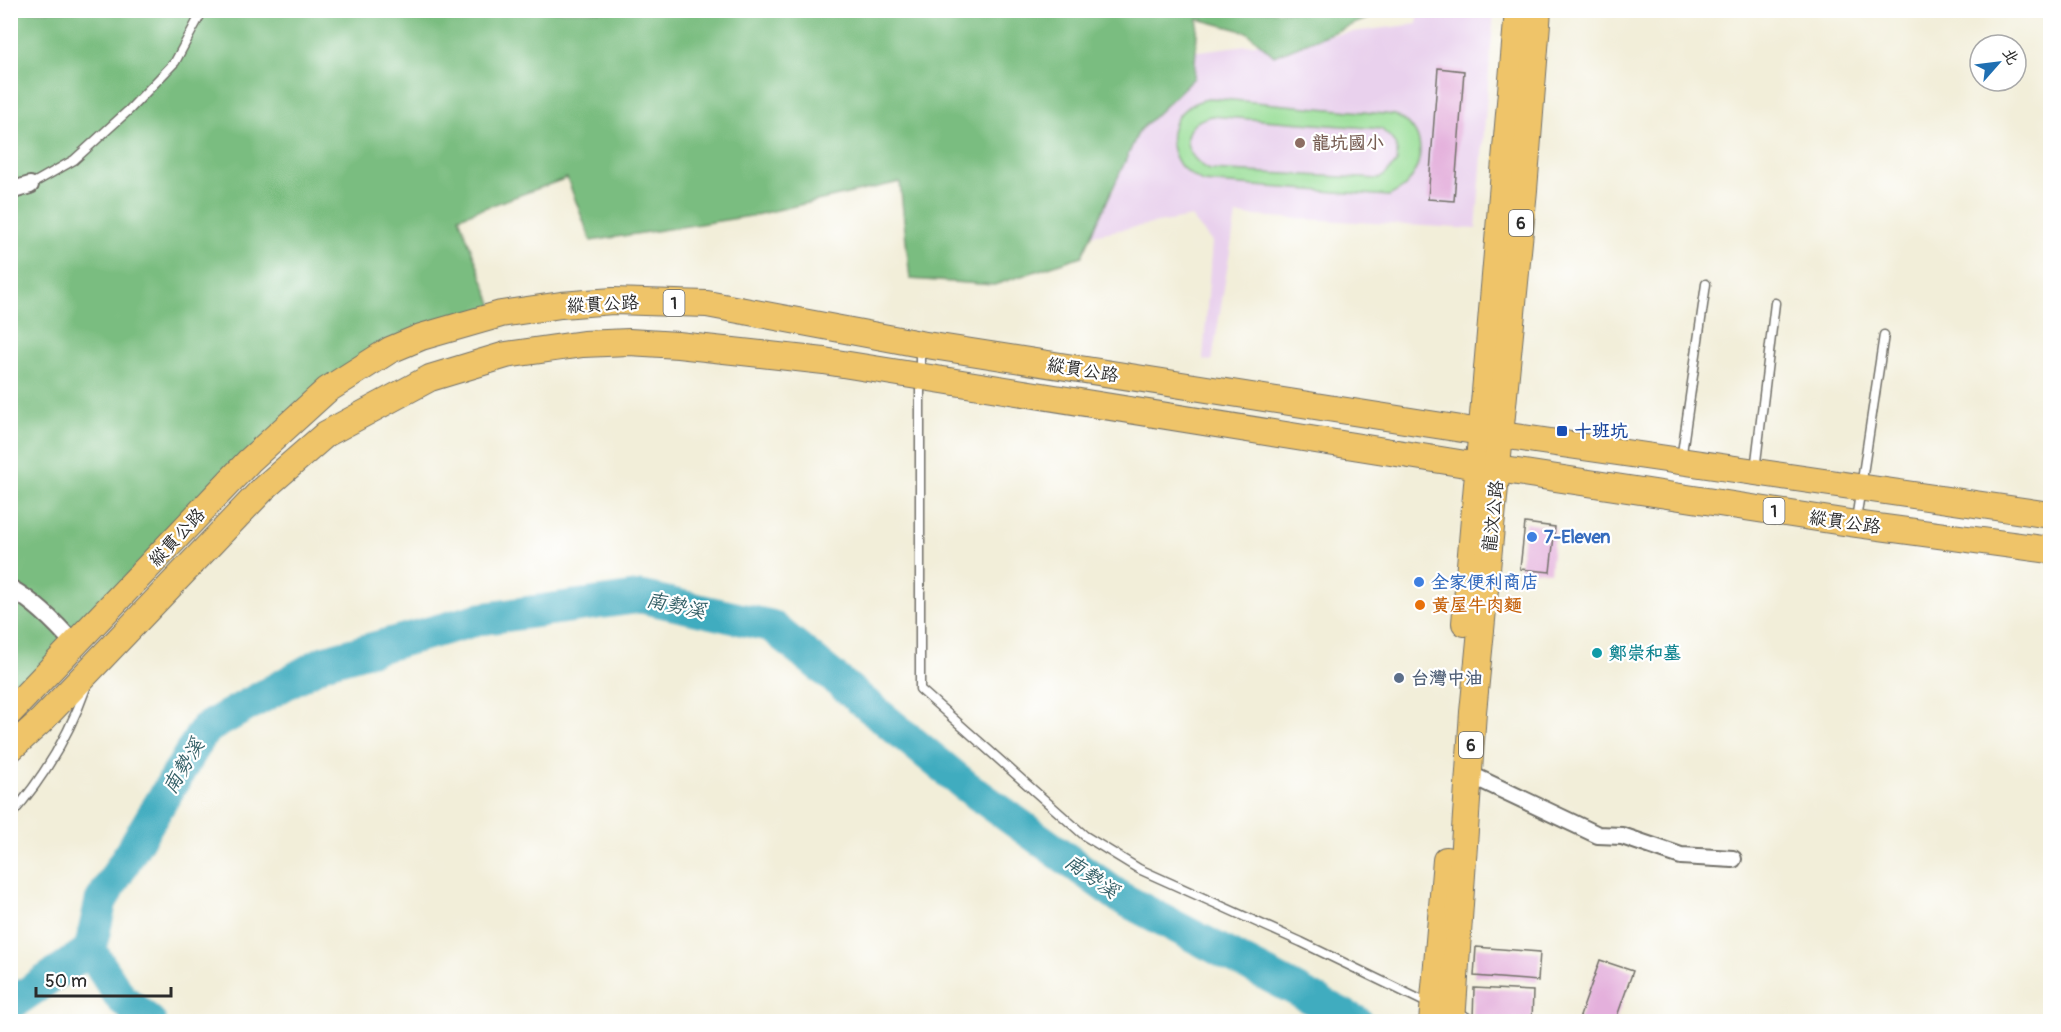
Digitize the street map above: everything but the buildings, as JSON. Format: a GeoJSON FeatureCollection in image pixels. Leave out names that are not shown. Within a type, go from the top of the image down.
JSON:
{"type":"FeatureCollection","features":[{"type":"Feature","properties":{"kind":"main road","name":"龍汶公路"},"geometry":{"type":"LineString","coordinates":[[1443,1014],[1465,711],[1488,467],[1518,10]]}},
{"type":"Feature","properties":{"kind":"main road","name":"龍汶公路"},"geometry":{"type":"LineString","coordinates":[[1490,434],[1524,190],[1538,10]]}},
{"type":"Feature","properties":{"kind":"main road","name":"縱貫公路"},"geometry":{"type":"LineString","coordinates":[[10,749],[41,722],[84,656],[249,460],[327,390],[390,350],[421,337],[501,315],[561,305],[613,301],[707,304],[920,344],[1490,434],[2050,515]]}},
{"type":"Feature","properties":{"kind":"main road","name":"縱貫公路"},"geometry":{"type":"LineString","coordinates":[[10,712],[84,656],[264,488],[326,434],[430,378],[506,355],[583,344],[629,342],[678,345],[824,361],[1856,524],[2050,550]]}},
{"type":"Feature","properties":{"kind":"main road","name":"龍汶公路"},"geometry":{"type":"LineString","coordinates":[[1443,1014],[1469,774],[1465,711]]}},
{"type":"Feature","properties":{"kind":"street"},"geometry":{"type":"LineString","coordinates":[[10,191],[30,185]]}},
{"type":"Feature","properties":{"kind":"street"},"geometry":{"type":"LineString","coordinates":[[10,588],[20,593],[60,627],[84,656]]}},
{"type":"Feature","properties":{"kind":"street"},"geometry":{"type":"LineString","coordinates":[[1469,774],[1598,835],[1622,836],[1681,856],[1733,859]]}},
{"type":"Feature","properties":{"kind":"lane"},"geometry":{"type":"LineString","coordinates":[[30,185],[74,160],[129,110],[175,62],[203,10]]}},
{"type":"Feature","properties":{"kind":"lane"},"geometry":{"type":"LineString","coordinates":[[1681,460],[1706,284]]}},
{"type":"Feature","properties":{"kind":"lane"},"geometry":{"type":"LineString","coordinates":[[1755,471],[1775,303]]}},
{"type":"Feature","properties":{"kind":"lane"},"geometry":{"type":"LineString","coordinates":[[1856,524],[1884,335]]}},
{"type":"Feature","properties":{"kind":"lane"},"geometry":{"type":"LineString","coordinates":[[920,344],[920,689],[1084,836],[1139,869],[1301,942],[1443,1014],[1474,1022]]}},
{"type":"Feature","properties":{"kind":"lane"},"geometry":{"type":"LineString","coordinates":[[10,816],[62,744],[79,707],[84,656]]}},
{"type":"Feature","properties":{"kind":"shaded area","name":"龍坑國小"},"geometry":{"type":"Polygon","coordinates":[[[1419,11],[1494,11],[1476,229],[1236,215],[1212,361],[1203,360],[1212,242],[1191,217],[1086,236],[1080,197],[1114,190],[1121,97],[1166,55],[1417,24],[1419,11]]]}},
{"type":"Feature","properties":{"kind":"green space"},"geometry":{"type":"Polygon","coordinates":[[[11,11],[1386,11],[1274,56],[1247,32],[1198,19],[1194,78],[1139,131],[1082,256],[994,285],[910,279],[900,182],[751,216],[591,241],[567,178],[459,217],[496,314],[361,373],[260,450],[11,709],[11,11]]]}},
{"type":"Feature","properties":{"kind":"green space"},"geometry":{"type":"Polygon","coordinates":[[[1211,98],[1395,115],[1409,125],[1417,136],[1420,151],[1417,166],[1405,186],[1389,196],[1202,182],[1180,165],[1173,148],[1172,131],[1185,109],[1211,98]],[[1211,116],[1192,126],[1187,141],[1193,157],[1210,170],[1379,179],[1397,162],[1394,143],[1381,129],[1211,116]]]}},
{"type":"Feature","properties":{"kind":"waterway","name":"南勢溪"},"geometry":{"type":"LineString","coordinates":[[150,1022],[121,998],[90,950],[101,901],[205,729],[324,662],[480,619],[641,597],[771,626],[966,786],[1121,898],[1357,1022]]}},
{"type":"Feature","properties":{"kind":"waterway"},"geometry":{"type":"LineString","coordinates":[[10,1005],[90,950]]}},
{"type":"Feature","properties":{"kind":"place","name":"龍坑國小"},"geometry":{"type":"Point","coordinates":[1300,143]}},
{"type":"Feature","properties":{"kind":"place","name":"十班坑"},"geometry":{"type":"Point","coordinates":[1562,431]}},
{"type":"Feature","properties":{"kind":"place","name":"7-Eleven"},"geometry":{"type":"Point","coordinates":[1532,537]}},
{"type":"Feature","properties":{"kind":"place","name":"全家便利商店"},"geometry":{"type":"Point","coordinates":[1419,582]}},
{"type":"Feature","properties":{"kind":"place","name":"黃屋牛肉麵"},"geometry":{"type":"Point","coordinates":[1420,605]}},
{"type":"Feature","properties":{"kind":"place","name":"鄭崇和墓"},"geometry":{"type":"Point","coordinates":[1597,653]}},
{"type":"Feature","properties":{"kind":"place","name":"台灣中油"},"geometry":{"type":"Point","coordinates":[1399,678]}}]}
